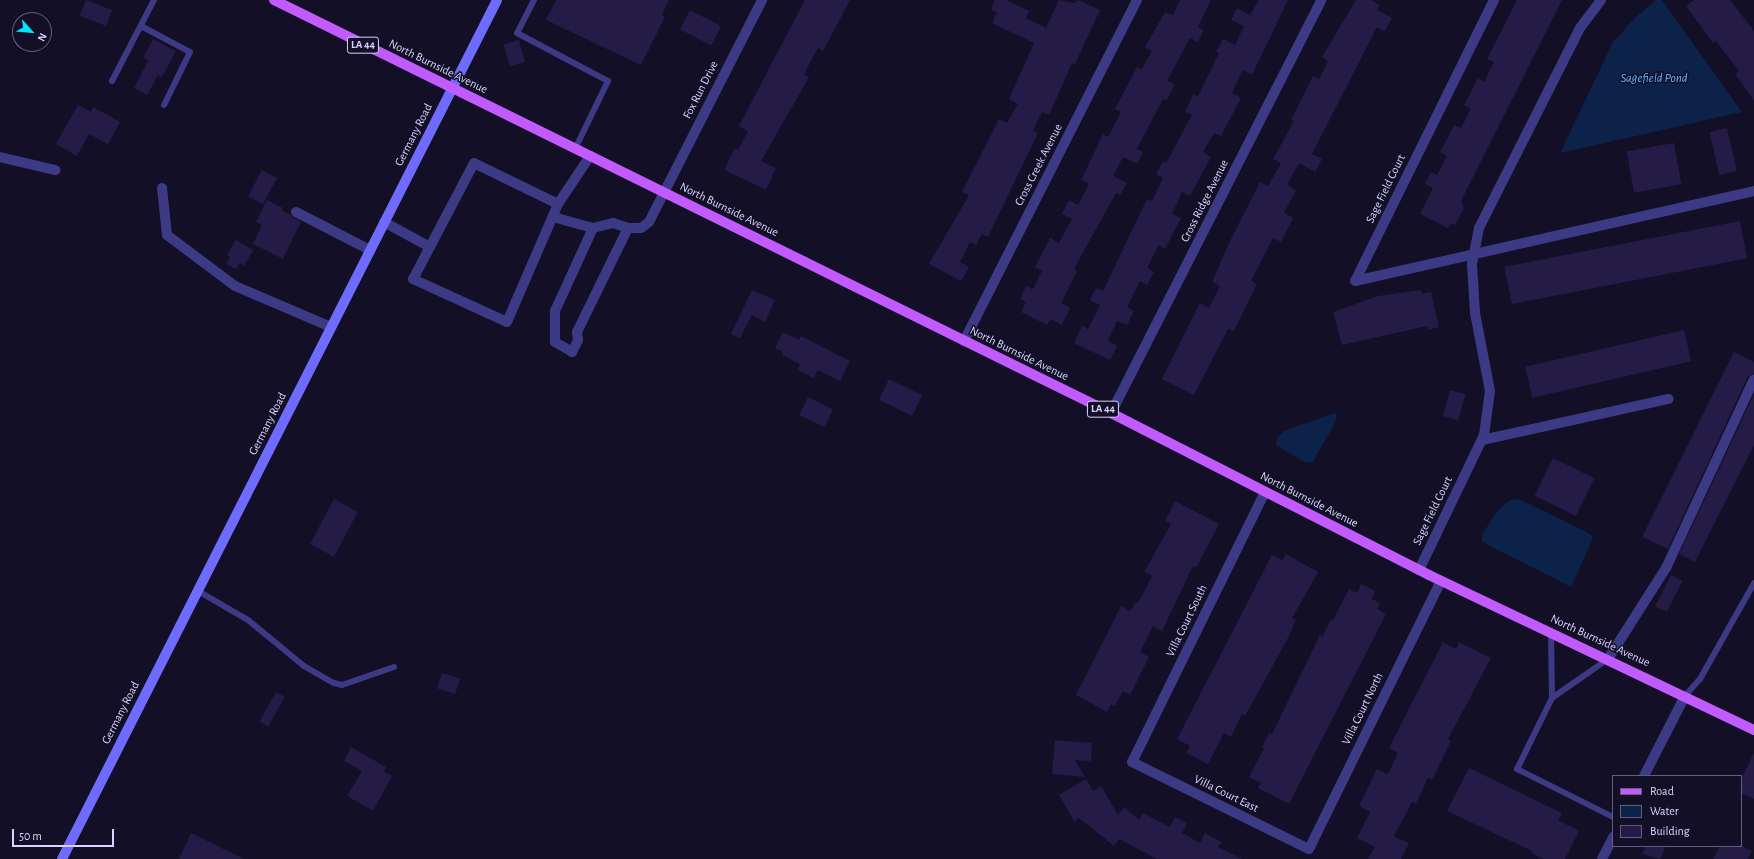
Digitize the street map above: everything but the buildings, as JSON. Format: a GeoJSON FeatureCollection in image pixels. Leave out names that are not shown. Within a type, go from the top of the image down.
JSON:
{"type":"FeatureCollection","features":[{"type":"Feature","properties":{"kind":"main road","name":"Germany Road"},"geometry":{"type":"LineString","coordinates":[[62,859],[496,0]]}},
{"type":"Feature","properties":{"kind":"main road","name":"North Burnside Avenue"},"geometry":{"type":"LineString","coordinates":[[280,1],[452,89],[1111,413],[1441,581],[1608,659],[1754,730]]}},
{"type":"Feature","properties":{"kind":"street","name":"Fox Run Drive"},"geometry":{"type":"LineString","coordinates":[[628,228],[646,226],[762,0]]}},
{"type":"Feature","properties":{"kind":"street","name":"Cross Creek Avenue"},"geometry":{"type":"LineString","coordinates":[[964,341],[1136,0]]}},
{"type":"Feature","properties":{"kind":"street","name":"Cross Ridge Avenue"},"geometry":{"type":"LineString","coordinates":[[1111,413],[1321,0]]}},
{"type":"Feature","properties":{"kind":"street","name":"Sage Field Court"},"geometry":{"type":"LineString","coordinates":[[1494,0],[1355,280],[1754,191]]}},
{"type":"Feature","properties":{"kind":"street","name":"Sage Field Court"},"geometry":{"type":"LineString","coordinates":[[1419,570],[1482,440],[1490,391],[1473,297],[1473,254],[1486,212],[1580,28],[1601,0]]}},
{"type":"Feature","properties":{"kind":"street"},"geometry":{"type":"LineString","coordinates":[[558,204],[474,164],[428,246],[413,279],[507,322],[558,204],[590,156]]}},
{"type":"Feature","properties":{"kind":"street"},"geometry":{"type":"LineString","coordinates":[[0,157],[55,170]]}},
{"type":"Feature","properties":{"kind":"street"},"geometry":{"type":"LineString","coordinates":[[162,188],[167,235],[235,286],[331,327]]}},
{"type":"Feature","properties":{"kind":"street"},"geometry":{"type":"LineString","coordinates":[[296,212],[370,250]]}},
{"type":"Feature","properties":{"kind":"street"},"geometry":{"type":"LineString","coordinates":[[553,217],[593,228],[613,223],[628,228],[577,332],[578,340],[572,352],[555,342],[555,311],[593,228]]}},
{"type":"Feature","properties":{"kind":"street"},"geometry":{"type":"LineString","coordinates":[[384,222],[428,246]]}},
{"type":"Feature","properties":{"kind":"street"},"geometry":{"type":"LineString","coordinates":[[1608,659],[1666,568],[1754,379]]}},
{"type":"Feature","properties":{"kind":"street"},"geometry":{"type":"LineString","coordinates":[[1482,440],[1669,399]]}},
{"type":"Feature","properties":{"kind":"street","name":"Villa Court South"},"geometry":{"type":"LineString","coordinates":[[1132,762],[1265,492]]}},
{"type":"Feature","properties":{"kind":"street","name":"Villa Court North"},"geometry":{"type":"LineString","coordinates":[[1309,849],[1441,581]]}},
{"type":"Feature","properties":{"kind":"street"},"geometry":{"type":"LineString","coordinates":[[1645,775],[1685,696]]}},
{"type":"Feature","properties":{"kind":"street","name":"Villa Court East"},"geometry":{"type":"LineString","coordinates":[[1132,762],[1309,849]]}},
{"type":"Feature","properties":{"kind":"street"},"geometry":{"type":"LineString","coordinates":[[1602,859],[1612,839]]}},
{"type":"Feature","properties":{"kind":"lane"},"geometry":{"type":"LineString","coordinates":[[112,81],[154,0]]}},
{"type":"Feature","properties":{"kind":"lane"},"geometry":{"type":"LineString","coordinates":[[534,0],[517,33],[608,81],[575,149]]}},
{"type":"Feature","properties":{"kind":"lane"},"geometry":{"type":"LineString","coordinates":[[141,26],[190,52],[164,105]]}},
{"type":"Feature","properties":{"kind":"lane"},"geometry":{"type":"LineString","coordinates":[[1685,696],[1700,679],[1754,583]]}},
{"type":"Feature","properties":{"kind":"lane"},"geometry":{"type":"LineString","coordinates":[[198,591],[248,620],[304,666],[334,683],[342,685],[394,667]]}},
{"type":"Feature","properties":{"kind":"lane"},"geometry":{"type":"LineString","coordinates":[[1551,633],[1552,698],[1516,769],[1612,817]]}},
{"type":"Feature","properties":{"kind":"lane"},"geometry":{"type":"LineString","coordinates":[[1552,698],[1608,659]]}},
{"type":"Feature","properties":{"kind":"water","name":"Sagefield Pond"},"geometry":{"type":"Polygon","coordinates":[[[1656,0],[1662,0],[1742,112],[1560,153],[1613,42],[1636,17],[1656,0]]]}},
{"type":"Feature","properties":{"kind":"water"},"geometry":{"type":"Polygon","coordinates":[[[1334,413],[1337,415],[1335,423],[1312,463],[1304,462],[1276,445],[1277,438],[1284,431],[1334,413]]]}},
{"type":"Feature","properties":{"kind":"water"},"geometry":{"type":"Polygon","coordinates":[[[1519,499],[1590,534],[1593,538],[1571,587],[1482,542],[1482,535],[1497,511],[1510,500],[1519,499]]]}}]}
